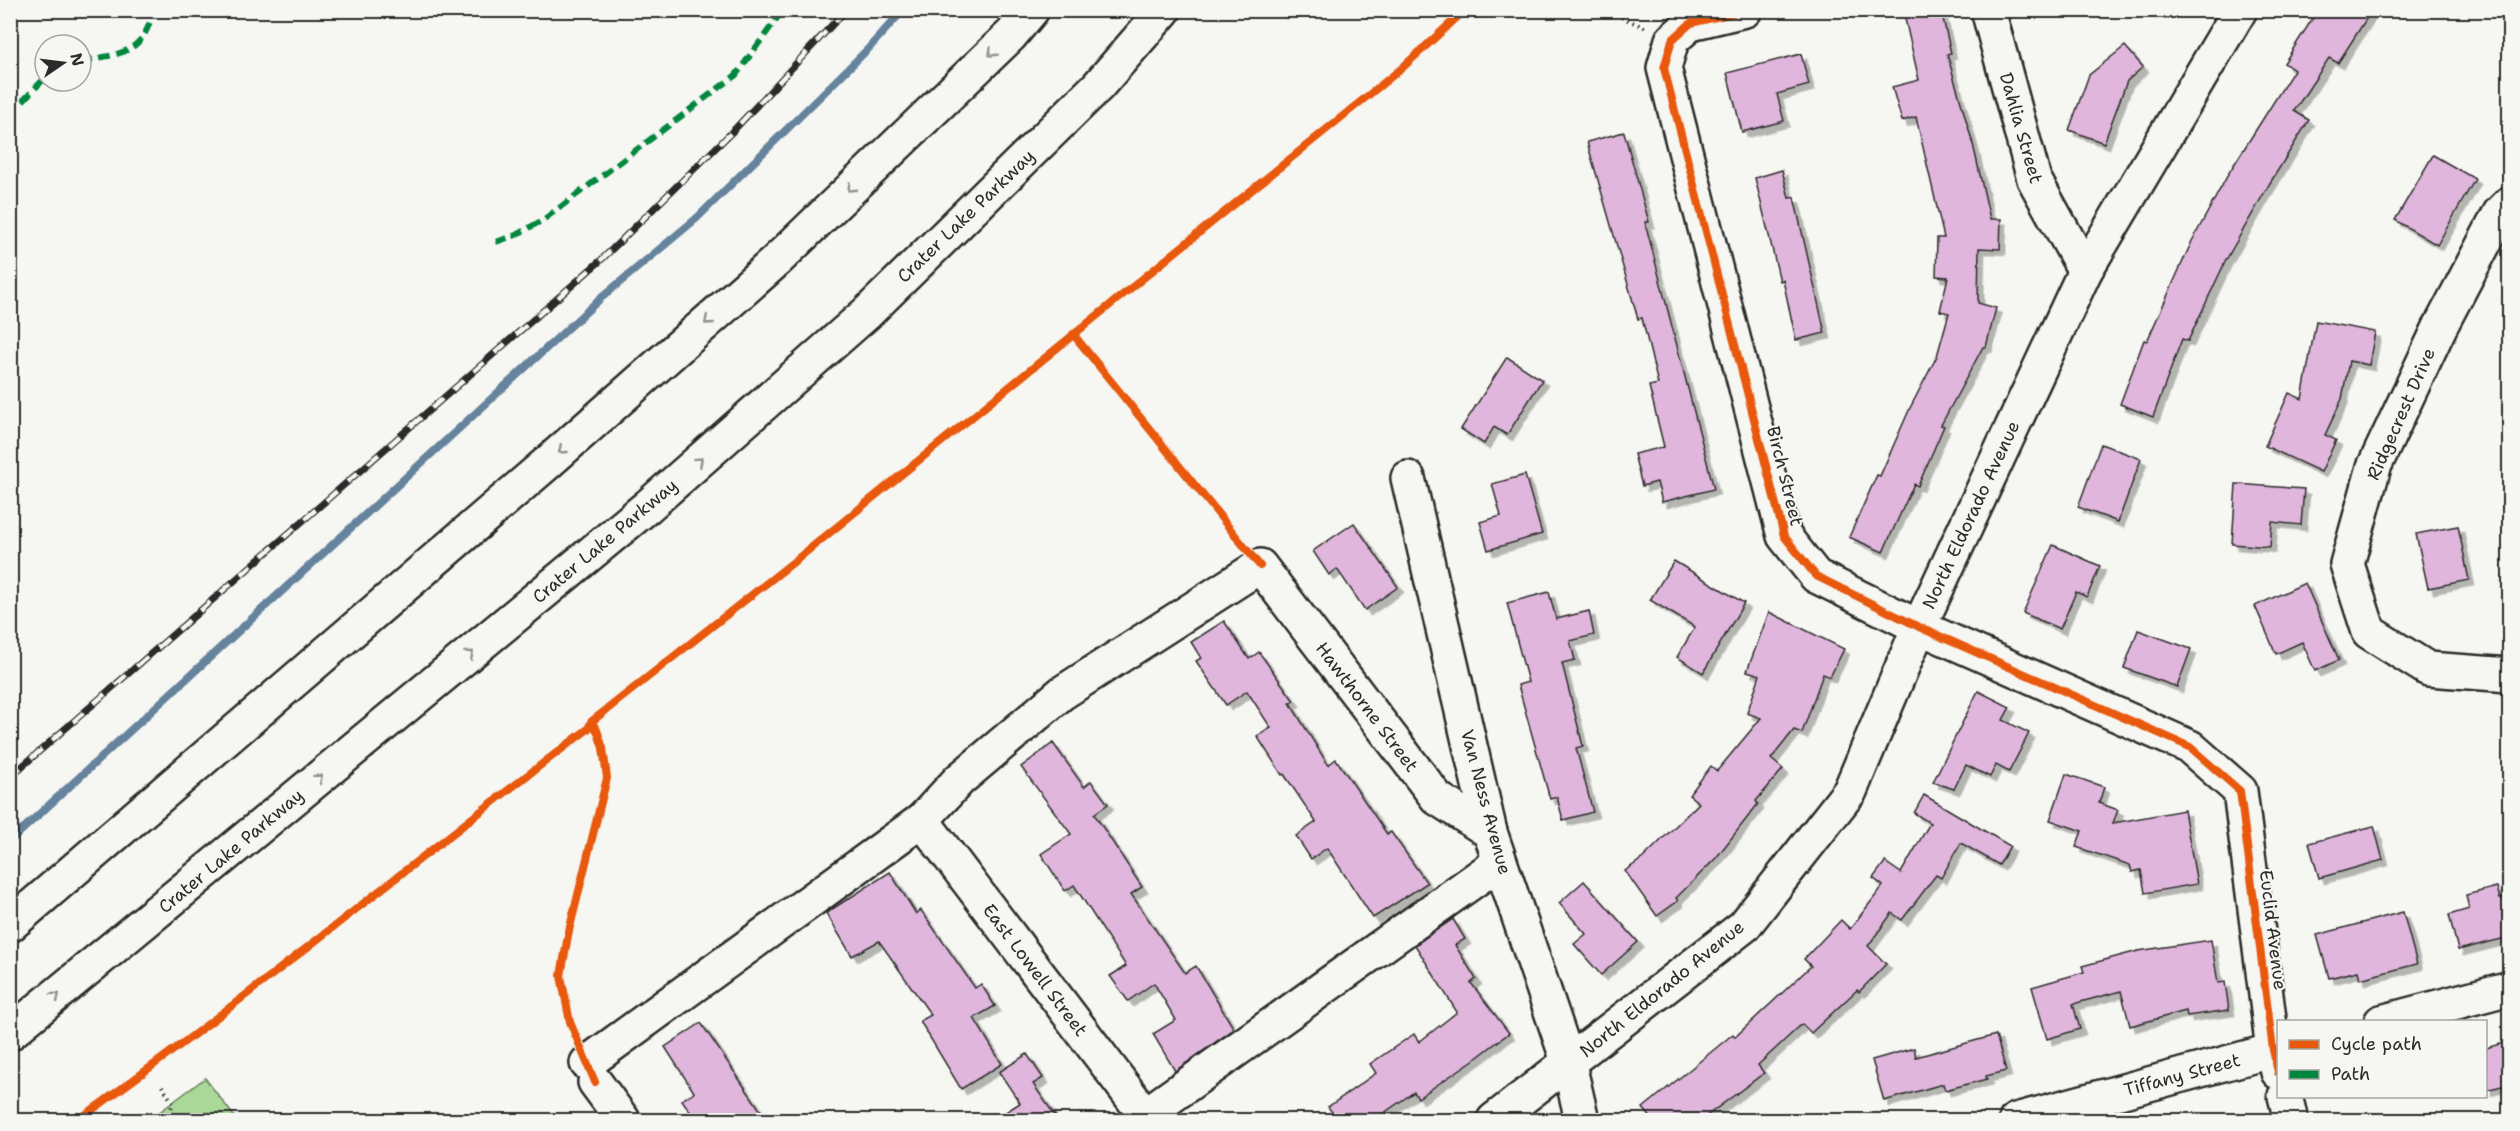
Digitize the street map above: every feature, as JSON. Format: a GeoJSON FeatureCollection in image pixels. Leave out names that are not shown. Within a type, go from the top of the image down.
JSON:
{"type":"FeatureCollection","features":[{"type":"Feature","properties":{"kind":"street"},"geometry":{"type":"LineString","coordinates":[[10,925],[554,457],[776,261],[1011,35],[1032,10]]}},
{"type":"Feature","properties":{"kind":"street","name":"Crater Lake Parkway"},"geometry":{"type":"LineString","coordinates":[[10,1033],[647,507],[867,313],[1098,86],[1164,10]]}},
{"type":"Feature","properties":{"kind":"street"},"geometry":{"type":"LineString","coordinates":[[1682,31],[1745,10]]}},
{"type":"Feature","properties":{"kind":"street","name":"Dahlia Street"},"geometry":{"type":"LineString","coordinates":[[1988,10],[2034,179],[2085,271]]}},
{"type":"Feature","properties":{"kind":"street","name":"North Eldorado Avenue"},"geometry":{"type":"LineString","coordinates":[[1494,1120],[1744,926],[1850,791],[1919,627],[2085,271],[2240,10]]}},
{"type":"Feature","properties":{"kind":"street","name":"Birch Street"},"geometry":{"type":"LineString","coordinates":[[1682,31],[1664,68],[1784,536],[1816,576],[1919,627],[2190,747],[2240,791]]}},
{"type":"Feature","properties":{"kind":"street","name":"Ridgecrest Drive"},"geometry":{"type":"LineString","coordinates":[[2510,203],[2500,213],[2440,327],[2374,467],[2347,564],[2369,632],[2428,669],[2510,675]]}},
{"type":"Feature","properties":{"kind":"street","name":"Van Ness Avenue"},"geometry":{"type":"LineString","coordinates":[[1408,478],[1495,847],[1569,1064],[1582,1120]]}},
{"type":"Feature","properties":{"kind":"street","name":"Hawthorne Street"},"geometry":{"type":"LineString","coordinates":[[922,820],[959,780],[1062,693],[1260,566],[1437,798],[1495,847]]}},
{"type":"Feature","properties":{"kind":"street","name":"Euclid Avenue"},"geometry":{"type":"LineString","coordinates":[[2240,791],[2277,1057]]}},
{"type":"Feature","properties":{"kind":"street"},"geometry":{"type":"LineString","coordinates":[[623,1120],[591,1073],[922,820]]}},
{"type":"Feature","properties":{"kind":"street","name":"East Lowell Street"},"geometry":{"type":"LineString","coordinates":[[922,820],[1144,1119]]}},
{"type":"Feature","properties":{"kind":"street"},"geometry":{"type":"LineString","coordinates":[[1144,1119],[1495,847]]}},
{"type":"Feature","properties":{"kind":"street"},"geometry":{"type":"LineString","coordinates":[[2389,1020],[2510,988]]}},
{"type":"Feature","properties":{"kind":"street","name":"Tiffany Street"},"geometry":{"type":"LineString","coordinates":[[2016,1120],[2277,1057]]}},
{"type":"Feature","properties":{"kind":"street"},"geometry":{"type":"LineString","coordinates":[[2286,1098],[2291,1120]]}},
{"type":"Feature","properties":{"kind":"path"},"geometry":{"type":"LineString","coordinates":[[1605,10],[1682,31]]}},
{"type":"Feature","properties":{"kind":"path"},"geometry":{"type":"LineString","coordinates":[[156,1077],[173,1103],[167,1120]]}},
{"type":"Feature","properties":{"kind":"green space"},"geometry":{"type":"Polygon","coordinates":[[[205,1078],[237,1120],[149,1120],[205,1078]]]}},
{"type":"Feature","properties":{"kind":"building"},"geometry":{"type":"Polygon","coordinates":[[[1903,10],[1941,10],[1951,53],[1947,54],[1973,144],[1990,219],[2001,219],[2000,249],[1979,248],[1978,303],[1996,308],[1986,347],[1983,347],[1941,425],[1944,426],[1918,486],[1914,484],[1883,552],[1849,537],[1877,475],[1880,476],[1910,408],[1937,356],[1949,313],[1940,311],[1948,277],[1936,276],[1937,238],[1944,238],[1916,117],[1902,121],[1892,87],[1919,80],[1903,10]]]}},
{"type":"Feature","properties":{"kind":"building"},"geometry":{"type":"Polygon","coordinates":[[[2318,10],[2372,10],[2338,63],[2329,58],[2294,111],[2309,120],[2226,260],[2188,341],[2182,339],[2153,417],[2120,404],[2144,340],[2147,341],[2192,241],[2230,171],[2294,70],[2284,63],[2318,10]]]}},
{"type":"Feature","properties":{"kind":"building"},"geometry":{"type":"Polygon","coordinates":[[[2125,46],[2143,67],[2127,81],[2104,143],[2069,130],[2089,75],[2125,46]]]}},
{"type":"Feature","properties":{"kind":"building"},"geometry":{"type":"Polygon","coordinates":[[[1801,54],[1809,85],[1777,94],[1784,121],[1742,132],[1727,73],[1801,54]]]}},
{"type":"Feature","properties":{"kind":"building"},"geometry":{"type":"Polygon","coordinates":[[[1624,132],[1649,222],[1645,222],[1714,489],[1662,502],[1657,482],[1642,486],[1634,454],[1664,447],[1649,386],[1658,384],[1642,318],[1638,319],[1587,142],[1624,132]]]}},
{"type":"Feature","properties":{"kind":"building"},"geometry":{"type":"Polygon","coordinates":[[[2433,155],[2475,179],[2437,245],[2395,220],[2433,155]]]}},
{"type":"Feature","properties":{"kind":"building"},"geometry":{"type":"Polygon","coordinates":[[[1782,170],[1789,198],[1794,197],[1825,333],[1796,340],[1783,280],[1780,281],[1755,178],[1782,170]]]}},
{"type":"Feature","properties":{"kind":"building"},"geometry":{"type":"Polygon","coordinates":[[[2316,321],[2375,332],[2369,365],[2349,361],[2342,399],[2325,435],[2336,440],[2321,472],[2265,446],[2289,393],[2302,399],[2316,321]]]}},
{"type":"Feature","properties":{"kind":"building"},"geometry":{"type":"Polygon","coordinates":[[[1507,357],[1542,380],[1507,435],[1494,427],[1484,444],[1461,429],[1507,357]]]}},
{"type":"Feature","properties":{"kind":"building"},"geometry":{"type":"Polygon","coordinates":[[[2101,444],[2141,459],[2118,522],[2078,507],[2101,444]]]}},
{"type":"Feature","properties":{"kind":"building"},"geometry":{"type":"Polygon","coordinates":[[[1525,475],[1542,534],[1488,550],[1480,522],[1501,516],[1492,484],[1525,475]]]}},
{"type":"Feature","properties":{"kind":"building"},"geometry":{"type":"Polygon","coordinates":[[[2236,484],[2304,489],[2301,525],[2272,522],[2270,547],[2232,544],[2236,484]]]}},
{"type":"Feature","properties":{"kind":"building"},"geometry":{"type":"Polygon","coordinates":[[[1354,523],[1398,587],[1365,610],[1337,569],[1329,575],[1313,551],[1354,523]]]}},
{"type":"Feature","properties":{"kind":"building"},"geometry":{"type":"Polygon","coordinates":[[[2458,526],[2469,580],[2428,588],[2416,534],[2458,526]]]}},
{"type":"Feature","properties":{"kind":"building"},"geometry":{"type":"Polygon","coordinates":[[[2053,545],[2100,566],[2087,597],[2076,592],[2060,629],[2023,613],[2053,545]]]}},
{"type":"Feature","properties":{"kind":"building"},"geometry":{"type":"Polygon","coordinates":[[[1674,561],[1744,603],[1703,673],[1677,657],[1695,627],[1650,600],[1674,561]]]}},
{"type":"Feature","properties":{"kind":"building"},"geometry":{"type":"Polygon","coordinates":[[[2305,583],[2339,660],[2315,671],[2302,642],[2276,654],[2255,606],[2305,583]]]}},
{"type":"Feature","properties":{"kind":"building"},"geometry":{"type":"Polygon","coordinates":[[[1549,592],[1556,619],[1589,611],[1594,635],[1570,641],[1575,660],[1562,663],[1583,746],[1576,748],[1593,812],[1563,820],[1557,797],[1550,799],[1518,685],[1528,682],[1507,603],[1549,592]]]}},
{"type":"Feature","properties":{"kind":"building"},"geometry":{"type":"Polygon","coordinates":[[[1769,612],[1844,649],[1830,677],[1823,674],[1802,733],[1794,730],[1771,759],[1783,769],[1756,801],[1758,804],[1716,858],[1676,898],[1678,901],[1657,916],[1625,871],[1643,858],[1699,803],[1689,795],[1711,766],[1717,771],[1761,718],[1747,713],[1760,675],[1747,671],[1769,612]]]}},
{"type":"Feature","properties":{"kind":"building"},"geometry":{"type":"Polygon","coordinates":[[[1224,621],[1249,659],[1259,652],[1294,701],[1290,703],[1328,765],[1336,759],[1387,834],[1391,832],[1427,883],[1373,918],[1327,848],[1311,859],[1296,836],[1316,822],[1257,736],[1271,728],[1247,691],[1226,705],[1196,661],[1201,658],[1191,642],[1224,621]]]}},
{"type":"Feature","properties":{"kind":"building"},"geometry":{"type":"Polygon","coordinates":[[[2138,630],[2191,649],[2177,687],[2124,668],[2138,630]]]}},
{"type":"Feature","properties":{"kind":"building"},"geometry":{"type":"Polygon","coordinates":[[[1978,691],[2010,707],[2003,720],[2029,733],[2009,772],[1996,765],[1990,777],[1966,765],[1954,789],[1933,782],[1978,691]]]}},
{"type":"Feature","properties":{"kind":"building"},"geometry":{"type":"Polygon","coordinates":[[[1053,743],[1084,787],[1091,781],[1108,804],[1094,814],[1142,887],[1131,894],[1185,973],[1196,966],[1234,1029],[1175,1071],[1153,1034],[1176,1020],[1154,983],[1128,1001],[1110,976],[1126,966],[1074,885],[1065,891],[1041,854],[1071,834],[1021,767],[1053,743]]]}},
{"type":"Feature","properties":{"kind":"building"},"geometry":{"type":"Polygon","coordinates":[[[2066,774],[2104,787],[2099,803],[2118,810],[2113,823],[2184,810],[2197,884],[2145,893],[2141,870],[2132,872],[2130,865],[2076,847],[2082,831],[2050,820],[2066,774]]]}},
{"type":"Feature","properties":{"kind":"building"},"geometry":{"type":"Polygon","coordinates":[[[1924,795],[2010,846],[1999,865],[1961,843],[1941,878],[1936,875],[1902,920],[1892,913],[1868,946],[1886,964],[1859,992],[1857,990],[1811,1033],[1802,1024],[1758,1065],[1764,1073],[1701,1120],[1653,1120],[1643,1108],[1733,1034],[1735,1037],[1811,966],[1804,959],[1841,920],[1850,929],[1883,886],[1873,878],[1885,862],[1901,873],[1930,823],[1914,813],[1924,795]]]}},
{"type":"Feature","properties":{"kind":"building"},"geometry":{"type":"Polygon","coordinates":[[[2374,826],[2383,860],[2319,878],[2309,843],[2374,826]]]}},
{"type":"Feature","properties":{"kind":"building"},"geometry":{"type":"Polygon","coordinates":[[[890,872],[916,914],[921,910],[975,988],[981,984],[995,1006],[974,1018],[1002,1064],[961,1089],[920,1021],[931,1015],[879,941],[852,956],[826,913],[890,872]]]}},
{"type":"Feature","properties":{"kind":"building"},"geometry":{"type":"Polygon","coordinates":[[[1584,881],[1638,942],[1601,975],[1574,944],[1586,934],[1559,903],[1584,881]]]}},
{"type":"Feature","properties":{"kind":"building"},"geometry":{"type":"Polygon","coordinates":[[[2497,887],[2500,899],[2510,897],[2510,937],[2458,950],[2449,915],[2469,909],[2466,895],[2497,887]]]}},
{"type":"Feature","properties":{"kind":"building"},"geometry":{"type":"Polygon","coordinates":[[[2403,912],[2417,964],[2360,979],[2358,971],[2329,978],[2317,935],[2403,912]]]}},
{"type":"Feature","properties":{"kind":"building"},"geometry":{"type":"Polygon","coordinates":[[[1453,919],[1465,939],[1455,945],[1476,979],[1471,983],[1509,1033],[1418,1098],[1414,1092],[1374,1120],[1338,1120],[1328,1107],[1376,1073],[1370,1064],[1414,1034],[1419,1042],[1457,1012],[1415,945],[1453,919]]]}},
{"type":"Feature","properties":{"kind":"building"},"geometry":{"type":"Polygon","coordinates":[[[2211,940],[2218,983],[2225,982],[2229,1010],[2187,1016],[2186,1011],[2130,1026],[2121,991],[2073,1004],[2080,1029],[2047,1039],[2032,987],[2084,972],[2082,966],[2138,951],[2211,940]]]}},
{"type":"Feature","properties":{"kind":"building"},"geometry":{"type":"Polygon","coordinates":[[[701,1023],[767,1120],[696,1120],[682,1100],[694,1092],[665,1047],[701,1023]]]}},
{"type":"Feature","properties":{"kind":"building"},"geometry":{"type":"Polygon","coordinates":[[[1996,1035],[2006,1071],[1986,1076],[1987,1079],[1945,1090],[1943,1084],[1884,1101],[1872,1060],[1914,1048],[1916,1057],[1996,1035]]]}},
{"type":"Feature","properties":{"kind":"building"},"geometry":{"type":"Polygon","coordinates":[[[2510,1041],[2510,1084],[2487,1090],[2487,1048],[2510,1041]]]}},
{"type":"Feature","properties":{"kind":"building"},"geometry":{"type":"Polygon","coordinates":[[[1027,1054],[1043,1078],[1033,1084],[1058,1120],[993,1120],[1020,1103],[999,1072],[1027,1054]]]}},
{"type":"Feature","properties":{"kind":"waterway"},"geometry":{"type":"LineString","coordinates":[[10,841],[601,298],[697,218],[868,49],[903,10]]}},
{"type":"Feature","properties":{"kind":"railway"},"geometry":{"type":"LineString","coordinates":[[10,777],[600,261],[732,132],[846,10]]}},
{"type":"Feature","properties":{"kind":"marked path"},"geometry":{"type":"LineString","coordinates":[[93,59],[118,54],[136,44],[149,25],[153,10]]}},
{"type":"Feature","properties":{"kind":"marked path"},"geometry":{"type":"LineString","coordinates":[[496,242],[516,235],[543,220],[736,75],[783,10]]}},
{"type":"Feature","properties":{"kind":"marked path"},"geometry":{"type":"LineString","coordinates":[[10,114],[33,90]]}},
{"type":"Feature","properties":{"kind":"cycle path"},"geometry":{"type":"LineString","coordinates":[[78,1120],[271,976],[588,729],[591,722],[801,556],[1402,68],[1465,10]]}},
{"type":"Feature","properties":{"kind":"cycle path"},"geometry":{"type":"LineString","coordinates":[[1745,10],[1691,23],[1672,40],[1664,68],[1784,536],[1816,576],[1919,627],[2190,747],[2240,791],[2277,1068]]}},
{"type":"Feature","properties":{"kind":"cycle path"},"geometry":{"type":"LineString","coordinates":[[1073,334],[1260,566]]}},
{"type":"Feature","properties":{"kind":"cycle path"},"geometry":{"type":"LineString","coordinates":[[591,722],[597,730],[603,748],[607,778],[568,935],[561,976],[570,1022],[595,1082]]}}]}
